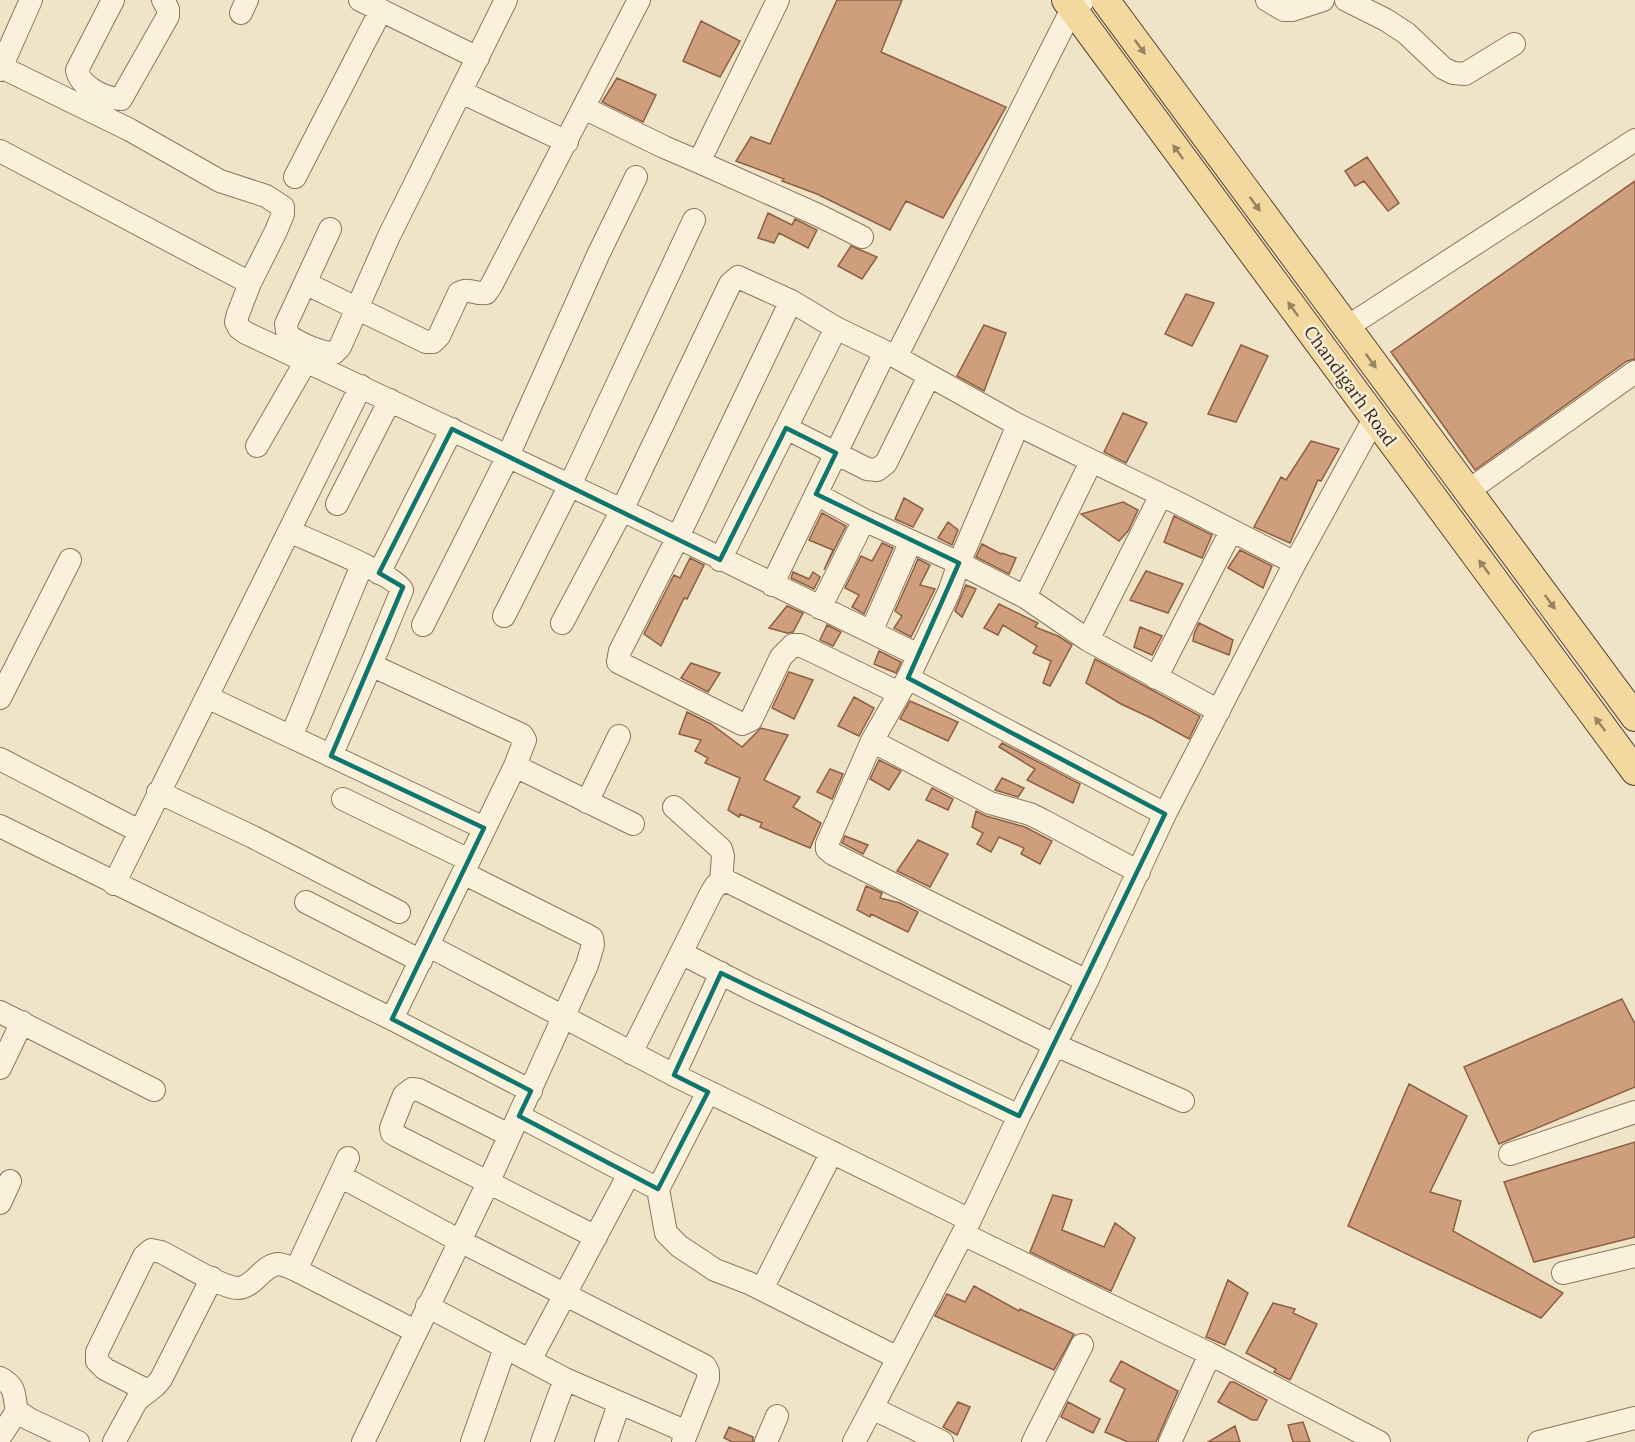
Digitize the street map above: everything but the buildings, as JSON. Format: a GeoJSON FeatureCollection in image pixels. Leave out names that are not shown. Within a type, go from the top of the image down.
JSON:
{"type":"FeatureCollection","features":[{"type":"Feature","properties":{"kind":"main road","name":"Chandigarh Road"},"geometry":{"type":"LineString","coordinates":[[1105,0],[1635,717]]}},
{"type":"Feature","properties":{"kind":"main road","name":"Chandigarh Road"},"geometry":{"type":"LineString","coordinates":[[1074,3],[1374,419],[1635,771]]}},
{"type":"Feature","properties":{"kind":"street"},"geometry":{"type":"LineString","coordinates":[[31,0],[1,68],[122,126],[220,181],[277,201],[283,207],[283,214],[238,314],[236,322],[239,328],[452,429],[507,458],[622,510],[918,655]]}},
{"type":"Feature","properties":{"kind":"street"},"geometry":{"type":"LineString","coordinates":[[113,0],[77,70],[79,78],[84,83],[106,96],[121,99],[168,16],[168,9],[163,0]]}},
{"type":"Feature","properties":{"kind":"street"},"geometry":{"type":"LineString","coordinates":[[360,0],[478,58]]}},
{"type":"Feature","properties":{"kind":"street"},"geometry":{"type":"LineString","coordinates":[[330,229],[286,324],[291,338],[326,354],[334,353],[340,347],[389,236],[506,0]]}},
{"type":"Feature","properties":{"kind":"street"},"geometry":{"type":"LineString","coordinates":[[305,283],[426,342],[433,342],[440,336],[459,293],[471,290],[480,294],[486,293],[567,142],[639,0]]}},
{"type":"Feature","properties":{"kind":"street"},"geometry":{"type":"LineString","coordinates":[[699,162],[778,0]]}},
{"type":"Feature","properties":{"kind":"street"},"geometry":{"type":"LineString","coordinates":[[1266,0],[1284,10],[1292,10],[1323,0]]}},
{"type":"Feature","properties":{"kind":"street"},"geometry":{"type":"LineString","coordinates":[[1346,0],[1406,33],[1443,68],[1453,73],[1465,74],[1514,44]]}},
{"type":"Feature","properties":{"kind":"street"},"geometry":{"type":"LineString","coordinates":[[772,585],[836,453],[891,354],[1074,3]]}},
{"type":"Feature","properties":{"kind":"street"},"geometry":{"type":"LineString","coordinates":[[295,177],[381,10]]}},
{"type":"Feature","properties":{"kind":"street"},"geometry":{"type":"LineString","coordinates":[[461,92],[567,142]]}},
{"type":"Feature","properties":{"kind":"street"},"geometry":{"type":"LineString","coordinates":[[584,108],[862,237]]}},
{"type":"Feature","properties":{"kind":"street"},"geometry":{"type":"LineString","coordinates":[[1347,327],[1635,140]]}},
{"type":"Feature","properties":{"kind":"street"},"geometry":{"type":"LineString","coordinates":[[0,151],[250,283]]}},
{"type":"Feature","properties":{"kind":"street"},"geometry":{"type":"LineString","coordinates":[[423,625],[507,458],[598,255],[636,177]]}},
{"type":"Feature","properties":{"kind":"street"},"geometry":{"type":"LineString","coordinates":[[504,616],[570,485],[694,220]]}},
{"type":"Feature","properties":{"kind":"street"},"geometry":{"type":"LineString","coordinates":[[562,623],[622,510],[734,279],[738,277],[791,301],[836,328],[891,354],[1018,425],[1295,563]]}},
{"type":"Feature","properties":{"kind":"street"},"geometry":{"type":"LineString","coordinates":[[791,301],[620,651],[618,662],[741,724],[751,720],[781,657],[793,645],[800,645],[903,685],[1165,814]]}},
{"type":"Feature","properties":{"kind":"street"},"geometry":{"type":"LineString","coordinates":[[720,560],[836,328]]}},
{"type":"Feature","properties":{"kind":"street"},"geometry":{"type":"LineString","coordinates":[[257,446],[306,361]]}},
{"type":"Feature","properties":{"kind":"street"},"geometry":{"type":"LineString","coordinates":[[1468,491],[1635,372]]}},
{"type":"Feature","properties":{"kind":"street"},"geometry":{"type":"LineString","coordinates":[[786,428],[867,469],[877,470],[886,463],[929,376]]}},
{"type":"Feature","properties":{"kind":"street"},"geometry":{"type":"LineString","coordinates":[[114,884],[361,386]]}},
{"type":"Feature","properties":{"kind":"street"},"geometry":{"type":"LineString","coordinates":[[337,504],[390,400]]}},
{"type":"Feature","properties":{"kind":"street"},"geometry":{"type":"LineString","coordinates":[[854,1442],[966,1227],[1087,981],[1165,814],[1295,563],[1374,419]]}},
{"type":"Feature","properties":{"kind":"street"},"geometry":{"type":"LineString","coordinates":[[1018,425],[959,563],[949,592],[927,640],[872,741],[829,837],[827,849],[1087,981]]}},
{"type":"Feature","properties":{"kind":"street"},"geometry":{"type":"LineString","coordinates":[[291,737],[371,569],[452,429]]}},
{"type":"Feature","properties":{"kind":"street"},"geometry":{"type":"LineString","coordinates":[[1025,597],[1091,462]]}},
{"type":"Feature","properties":{"kind":"street"},"geometry":{"type":"LineString","coordinates":[[816,494],[864,520],[959,563],[1025,597],[1088,639],[1219,711]]}},
{"type":"Feature","properties":{"kind":"street"},"geometry":{"type":"LineString","coordinates":[[1088,639],[1161,495]]}},
{"type":"Feature","properties":{"kind":"street"},"geometry":{"type":"LineString","coordinates":[[820,608],[864,520]]}},
{"type":"Feature","properties":{"kind":"street"},"geometry":{"type":"LineString","coordinates":[[289,531],[394,581],[400,585],[402,590],[331,756]]}},
{"type":"Feature","properties":{"kind":"street"},"geometry":{"type":"LineString","coordinates":[[1156,678],[1231,531]]}},
{"type":"Feature","properties":{"kind":"street"},"geometry":{"type":"LineString","coordinates":[[871,632],[911,541]]}},
{"type":"Feature","properties":{"kind":"street"},"geometry":{"type":"LineString","coordinates":[[0,698],[70,560]]}},
{"type":"Feature","properties":{"kind":"street"},"geometry":{"type":"LineString","coordinates":[[371,665],[522,735],[525,740],[515,766],[392,1019]]}},
{"type":"Feature","properties":{"kind":"street"},"geometry":{"type":"LineString","coordinates":[[207,697],[484,828]]}},
{"type":"Feature","properties":{"kind":"street"},"geometry":{"type":"LineString","coordinates":[[587,802],[619,736]]}},
{"type":"Feature","properties":{"kind":"street"},"geometry":{"type":"LineString","coordinates":[[872,741],[990,803],[1030,814],[1139,872]]}},
{"type":"Feature","properties":{"kind":"street"},"geometry":{"type":"LineString","coordinates":[[0,759],[139,831]]}},
{"type":"Feature","properties":{"kind":"street"},"geometry":{"type":"LineString","coordinates":[[515,766],[633,825]]}},
{"type":"Feature","properties":{"kind":"street"},"geometry":{"type":"LineString","coordinates":[[158,792],[253,837],[399,912]]}},
{"type":"Feature","properties":{"kind":"street"},"geometry":{"type":"LineString","coordinates":[[343,799],[592,938],[593,945],[592,953],[488,1183],[363,1442]]}},
{"type":"Feature","properties":{"kind":"street"},"geometry":{"type":"LineString","coordinates":[[674,807],[721,849],[723,856],[721,882]]}},
{"type":"Feature","properties":{"kind":"street"},"geometry":{"type":"LineString","coordinates":[[0,826],[531,1090]]}},
{"type":"Feature","properties":{"kind":"street"},"geometry":{"type":"LineString","coordinates":[[631,1053],[711,893],[721,882],[733,882],[1055,1045],[1183,1101]]}},
{"type":"Feature","properties":{"kind":"street"},"geometry":{"type":"LineString","coordinates":[[306,902],[425,953],[563,1017],[674,1075],[832,1152],[966,1227],[1379,1442]]}},
{"type":"Feature","properties":{"kind":"street"},"geometry":{"type":"LineString","coordinates":[[681,952],[1019,1116]]}},
{"type":"Feature","properties":{"kind":"street"},"geometry":{"type":"LineString","coordinates":[[674,1075],[721,973]]}},
{"type":"Feature","properties":{"kind":"street"},"geometry":{"type":"LineString","coordinates":[[0,1012],[153,1090]]}},
{"type":"Feature","properties":{"kind":"street"},"geometry":{"type":"LineString","coordinates":[[0,1068],[22,1022]]}},
{"type":"Feature","properties":{"kind":"street"},"geometry":{"type":"LineString","coordinates":[[596,1237],[393,1133],[391,1128],[393,1121],[404,1095],[412,1089],[419,1090],[514,1125],[629,1174],[658,1189]]}},
{"type":"Feature","properties":{"kind":"street"},"geometry":{"type":"LineString","coordinates":[[708,1092],[658,1189],[664,1224],[671,1240],[715,1270],[762,1289],[898,1358]]}},
{"type":"Feature","properties":{"kind":"street"},"geometry":{"type":"LineString","coordinates":[[1510,1154],[1635,1112]]}},
{"type":"Feature","properties":{"kind":"street"},"geometry":{"type":"LineString","coordinates":[[762,1289],[832,1152]]}},
{"type":"Feature","properties":{"kind":"street"},"geometry":{"type":"LineString","coordinates":[[296,1269],[344,1167],[460,1241],[705,1366],[708,1379],[685,1437],[565,1379],[427,1306]]}},
{"type":"Feature","properties":{"kind":"street"},"geometry":{"type":"LineString","coordinates":[[530,1360],[629,1174]]}},
{"type":"Feature","properties":{"kind":"street"},"geometry":{"type":"LineString","coordinates":[[0,1203],[10,1181]]}},
{"type":"Feature","properties":{"kind":"street"},"geometry":{"type":"LineString","coordinates":[[148,1391],[105,1369],[97,1361],[97,1352],[144,1256],[152,1250],[161,1252],[224,1284],[238,1288],[249,1285],[266,1268],[272,1266],[279,1264],[296,1269],[415,1331]]}},
{"type":"Feature","properties":{"kind":"street"},"geometry":{"type":"LineString","coordinates":[[1563,1273],[1635,1256]]}},
{"type":"Feature","properties":{"kind":"street"},"geometry":{"type":"LineString","coordinates":[[114,1442],[137,1400],[161,1379],[212,1278]]}},
{"type":"Feature","properties":{"kind":"street"},"geometry":{"type":"LineString","coordinates":[[1033,1442],[1082,1345]]}},
{"type":"Feature","properties":{"kind":"street"},"geometry":{"type":"LineString","coordinates":[[472,1442],[505,1348]]}},
{"type":"Feature","properties":{"kind":"street"},"geometry":{"type":"LineString","coordinates":[[1170,1442],[1210,1354]]}},
{"type":"Feature","properties":{"kind":"street"},"geometry":{"type":"LineString","coordinates":[[0,1378],[9,1383],[15,1391],[17,1411],[0,1437]]}},
{"type":"Feature","properties":{"kind":"street"},"geometry":{"type":"LineString","coordinates":[[542,1442],[565,1379]]}},
{"type":"Feature","properties":{"kind":"street"},"geometry":{"type":"LineString","coordinates":[[606,1442],[619,1404]]}},
{"type":"Feature","properties":{"kind":"street"},"geometry":{"type":"LineString","coordinates":[[872,1408],[942,1442]]}},
{"type":"Feature","properties":{"kind":"street"},"geometry":{"type":"LineString","coordinates":[[17,1411],[78,1442]]}},
{"type":"Feature","properties":{"kind":"street"},"geometry":{"type":"LineString","coordinates":[[766,1442],[777,1416]]}},
{"type":"Feature","properties":{"kind":"street"},"geometry":{"type":"LineString","coordinates":[[1539,1442],[1635,1418]]}},
{"type":"Feature","properties":{"kind":"highlighted area"},"geometry":{"type":"Polygon","coordinates":[[[786,428],[836,453],[816,494],[959,563],[908,678],[1165,814],[1019,1116],[721,973],[674,1075],[708,1092],[658,1189],[519,1116],[531,1091],[392,1019],[484,828],[331,756],[403,587],[379,573],[452,429],[720,560],[786,428]]]}}]}
